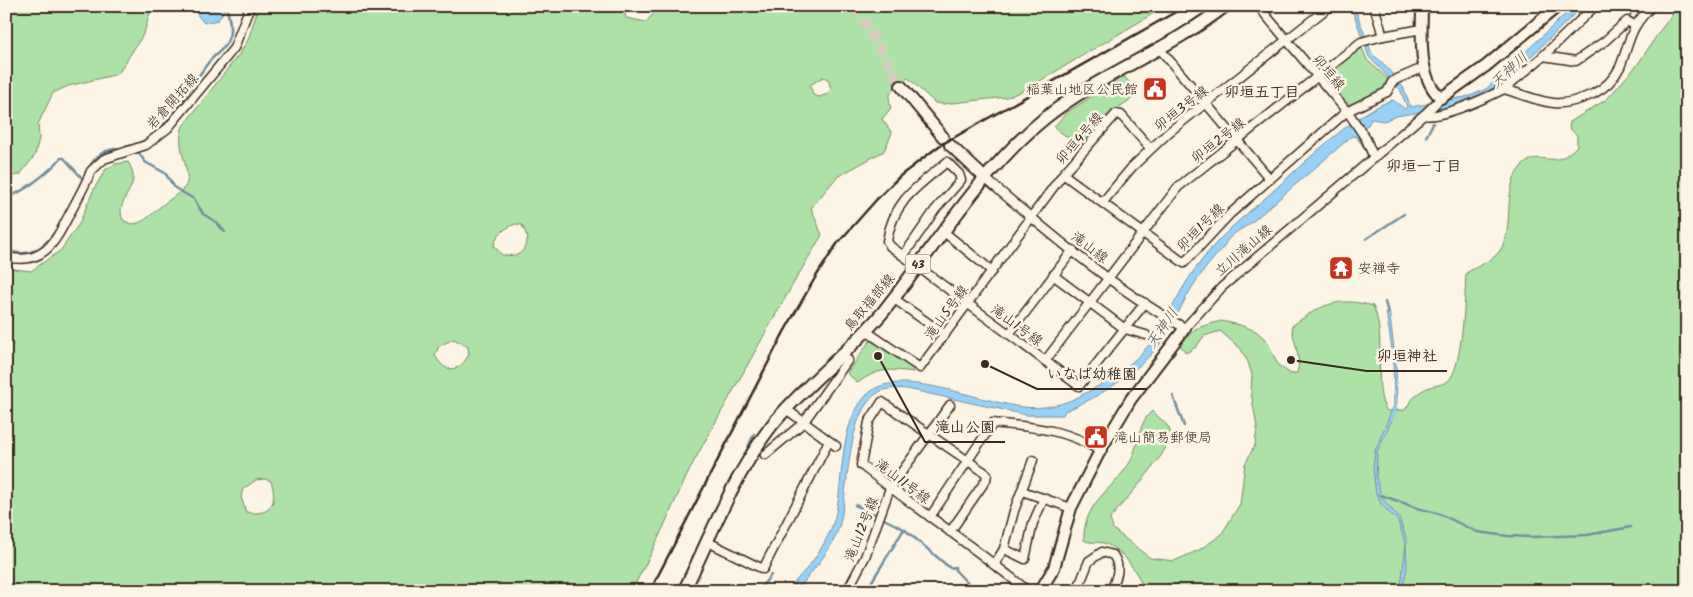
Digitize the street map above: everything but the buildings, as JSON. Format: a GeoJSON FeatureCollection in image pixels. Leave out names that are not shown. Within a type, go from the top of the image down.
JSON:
{"type":"FeatureCollection","features":[{"type":"Feature","properties":{"kind":"main road","name":"鳥取福部線"},"geometry":{"type":"LineString","coordinates":[[684,591],[751,456],[786,410],[866,331],[986,179],[1027,134],[1063,104],[1225,6]]}},
{"type":"Feature","properties":{"kind":"street","name":"岩倉開拓線"},"geometry":{"type":"LineString","coordinates":[[6,257],[16,260],[31,258],[48,249],[56,239],[91,171],[97,164],[104,159],[146,145],[168,128],[234,48],[250,6]]}},
{"type":"Feature","properties":{"kind":"street","name":"卯垣線"},"geometry":{"type":"LineString","coordinates":[[1258,6],[1353,119],[1374,158]]}},
{"type":"Feature","properties":{"kind":"street","name":"卯垣3号線"},"geometry":{"type":"LineString","coordinates":[[1103,202],[1150,148],[1330,6]]}},
{"type":"Feature","properties":{"kind":"street"},"geometry":{"type":"LineString","coordinates":[[1374,6],[1383,36],[1422,29]]}},
{"type":"Feature","properties":{"kind":"street"},"geometry":{"type":"LineString","coordinates":[[1422,6],[1425,67],[1428,82],[1439,99]]}},
{"type":"Feature","properties":{"kind":"street","name":"立川滝山線"},"geometry":{"type":"LineString","coordinates":[[1040,591],[1054,568],[1072,508],[1100,451],[1180,325],[1425,114],[1439,99],[1486,66],[1558,6]]}},
{"type":"Feature","properties":{"kind":"street"},"geometry":{"type":"LineString","coordinates":[[1425,114],[1432,115],[1478,102],[1504,89],[1543,56],[1595,6]]}},
{"type":"Feature","properties":{"kind":"street"},"geometry":{"type":"LineString","coordinates":[[1504,89],[1536,100],[1558,104],[1576,102],[1601,90],[1610,82],[1620,67],[1634,25],[1652,6]]}},
{"type":"Feature","properties":{"kind":"street"},"geometry":{"type":"LineString","coordinates":[[1543,56],[1576,61],[1605,41],[1627,21],[1634,25]]}},
{"type":"Feature","properties":{"kind":"street","name":"卯垣2号線"},"geometry":{"type":"LineString","coordinates":[[1045,361],[1178,188],[1365,41],[1383,36]]}},
{"type":"Feature","properties":{"kind":"street"},"geometry":{"type":"LineString","coordinates":[[1158,48],[1270,179]]}},
{"type":"Feature","properties":{"kind":"street","name":"卯垣1号線"},"geometry":{"type":"LineString","coordinates":[[1064,174],[1184,263],[1216,227],[1346,112],[1387,92],[1395,80],[1425,67]]}},
{"type":"Feature","properties":{"kind":"street"},"geometry":{"type":"LineString","coordinates":[[901,86],[947,141],[986,179]]}},
{"type":"Feature","properties":{"kind":"street","name":"卯垣4号線"},"geometry":{"type":"LineString","coordinates":[[1032,218],[1064,174],[1116,114],[1122,115],[1150,148]]}},
{"type":"Feature","properties":{"kind":"street"},"geometry":{"type":"LineString","coordinates":[[904,255],[934,210],[961,180],[959,174],[947,162],[959,154]]}},
{"type":"Feature","properties":{"kind":"street","name":"滝山1号線"},"geometry":{"type":"LineString","coordinates":[[947,162],[908,194],[896,211],[887,241],[917,266],[1079,386],[1145,303]]}},
{"type":"Feature","properties":{"kind":"street","name":"滝山線"},"geometry":{"type":"LineString","coordinates":[[986,179],[1073,250],[1145,303],[1180,325]]}},
{"type":"Feature","properties":{"kind":"street","name":"滝山5号線"},"geometry":{"type":"LineString","coordinates":[[866,331],[917,372],[969,305],[1032,218]]}},
{"type":"Feature","properties":{"kind":"street"},"geometry":{"type":"LineString","coordinates":[[944,232],[992,271]]}},
{"type":"Feature","properties":{"kind":"street"},"geometry":{"type":"LineString","coordinates":[[1009,334],[1073,250]]}},
{"type":"Feature","properties":{"kind":"street"},"geometry":{"type":"LineString","coordinates":[[1053,275],[1125,329],[1146,336]]}},
{"type":"Feature","properties":{"kind":"street"},"geometry":{"type":"LineString","coordinates":[[893,298],[946,335]]}},
{"type":"Feature","properties":{"kind":"street"},"geometry":{"type":"LineString","coordinates":[[765,455],[803,423],[848,360]]}},
{"type":"Feature","properties":{"kind":"street","name":"滝山11号線"},"geometry":{"type":"LineString","coordinates":[[950,532],[986,480],[987,474],[881,401],[870,422],[861,465],[1028,591]]}},
{"type":"Feature","properties":{"kind":"street","name":"滝山12号線"},"geometry":{"type":"LineString","coordinates":[[848,591],[865,557],[890,488],[950,405]]}},
{"type":"Feature","properties":{"kind":"street"},"geometry":{"type":"LineString","coordinates":[[786,410],[836,446]]}},
{"type":"Feature","properties":{"kind":"street"},"geometry":{"type":"LineString","coordinates":[[930,517],[993,423],[1040,428],[1082,438],[1100,451]]}},
{"type":"Feature","properties":{"kind":"street"},"geometry":{"type":"LineString","coordinates":[[708,542],[763,568],[829,441]]}},
{"type":"Feature","properties":{"kind":"street"},"geometry":{"type":"LineString","coordinates":[[994,565],[1004,550],[1033,460]]}},
{"type":"Feature","properties":{"kind":"street"},"geometry":{"type":"LineString","coordinates":[[1022,490],[1072,508]]}},
{"type":"Feature","properties":{"kind":"street"},"geometry":{"type":"LineString","coordinates":[[1004,550],[1025,559],[1033,523],[1044,498]]}},
{"type":"Feature","properties":{"kind":"street"},"geometry":{"type":"LineString","coordinates":[[1077,591],[1089,561],[1102,552],[1113,555],[1119,565],[1111,591]]}},
{"type":"Feature","properties":{"kind":"green space"},"geometry":{"type":"Polygon","coordinates":[[[6,6],[152,6],[144,33],[118,74],[68,86],[53,93],[38,124],[39,138],[35,155],[20,175],[6,176],[6,6]]]}},
{"type":"Feature","properties":{"kind":"green space"},"geometry":{"type":"Polygon","coordinates":[[[259,6],[623,6],[626,18],[646,22],[654,13],[655,6],[1166,6],[1023,91],[1007,97],[943,104],[935,103],[908,78],[893,90],[889,98],[891,108],[882,119],[892,133],[884,151],[837,177],[811,208],[822,235],[695,459],[651,554],[631,591],[6,591],[6,268],[31,271],[61,250],[79,224],[93,191],[105,170],[115,164],[128,162],[132,171],[133,179],[121,212],[123,220],[131,224],[136,224],[147,218],[182,190],[187,182],[181,143],[183,126],[248,40],[259,6]],[[823,77],[810,85],[813,95],[819,97],[828,94],[831,89],[828,79],[823,77]],[[515,224],[504,230],[497,238],[494,246],[502,255],[520,254],[528,238],[522,225],[515,224]],[[454,339],[439,346],[435,355],[443,366],[448,368],[457,368],[469,354],[468,347],[454,339]],[[265,479],[256,480],[243,489],[241,497],[246,512],[255,513],[267,510],[273,502],[274,496],[271,481],[265,479]]]}},
{"type":"Feature","properties":{"kind":"green space"},"geometry":{"type":"Polygon","coordinates":[[[1679,6],[1687,6],[1687,591],[1144,591],[1134,569],[1117,550],[1103,543],[1084,540],[1085,526],[1089,514],[1095,503],[1127,466],[1133,456],[1144,420],[1152,411],[1169,428],[1169,439],[1156,462],[1110,519],[1113,529],[1150,558],[1174,561],[1199,550],[1221,535],[1240,504],[1245,464],[1255,445],[1257,428],[1251,392],[1252,375],[1241,349],[1220,331],[1204,336],[1196,347],[1186,353],[1180,345],[1195,329],[1221,321],[1256,331],[1267,341],[1278,365],[1291,374],[1297,373],[1298,367],[1298,356],[1292,326],[1311,313],[1330,304],[1339,302],[1360,303],[1373,306],[1377,319],[1380,348],[1380,391],[1382,402],[1387,411],[1405,410],[1418,393],[1448,381],[1453,374],[1460,347],[1466,273],[1492,258],[1499,252],[1504,243],[1507,232],[1510,197],[1515,176],[1526,162],[1537,158],[1561,158],[1577,146],[1577,135],[1569,128],[1570,122],[1607,99],[1638,64],[1679,6]]]}},
{"type":"Feature","properties":{"kind":"green space"},"geometry":{"type":"Polygon","coordinates":[[[1362,48],[1367,60],[1389,80],[1385,88],[1348,108],[1323,78],[1362,48]]]}},
{"type":"Feature","properties":{"kind":"green space"},"geometry":{"type":"Polygon","coordinates":[[[1124,76],[1139,94],[1119,107],[1079,146],[1054,127],[1066,113],[1124,76]]]}},
{"type":"Feature","properties":{"kind":"green space"},"geometry":{"type":"Polygon","coordinates":[[[873,340],[916,369],[913,372],[890,370],[878,372],[858,383],[847,373],[869,342],[873,340]]]}},
{"type":"Feature","properties":{"kind":"water"},"geometry":{"type":"Polygon","coordinates":[[[190,6],[227,6],[218,20],[204,23],[190,6]]]}},
{"type":"Feature","properties":{"kind":"water","name":"天神川"},"geometry":{"type":"Polygon","coordinates":[[[1351,6],[1354,6],[1372,54],[1382,62],[1403,87],[1411,107],[1470,96],[1486,89],[1574,6],[1583,6],[1518,69],[1484,95],[1447,108],[1396,116],[1384,121],[1371,119],[1368,125],[1358,130],[1370,155],[1368,155],[1357,137],[1352,136],[1252,222],[1232,235],[1195,283],[1168,332],[1151,354],[1117,383],[1091,399],[1065,411],[1063,415],[1027,415],[907,389],[894,388],[881,391],[869,400],[860,415],[854,433],[842,515],[835,539],[798,591],[790,591],[817,555],[830,530],[838,502],[847,434],[859,404],[870,392],[883,385],[901,383],[922,385],[1007,404],[1036,408],[1062,403],[1086,393],[1121,371],[1142,352],[1159,331],[1190,277],[1209,251],[1329,140],[1363,115],[1393,100],[1405,109],[1407,107],[1400,89],[1369,57],[1351,6]]]}},
{"type":"Feature","properties":{"kind":"water"},"geometry":{"type":"Polygon","coordinates":[[[1389,310],[1396,364],[1397,403],[1396,411],[1377,452],[1376,478],[1380,492],[1376,495],[1373,469],[1375,451],[1394,405],[1393,356],[1386,311],[1389,310]]]}},
{"type":"Feature","properties":{"kind":"water"},"geometry":{"type":"Polygon","coordinates":[[[1377,495],[1399,518],[1408,543],[1405,543],[1398,521],[1381,504],[1377,495]]]}},
{"type":"Feature","properties":{"kind":"water"},"geometry":{"type":"Polygon","coordinates":[[[1406,544],[1407,568],[1403,587],[1397,590],[1378,591],[1401,586],[1406,544]]]}},
{"type":"Feature","properties":{"kind":"waterway"},"geometry":{"type":"LineString","coordinates":[[84,175],[99,155],[138,143],[148,138],[166,122],[208,63],[223,48],[227,41],[230,25],[226,6]]}},
{"type":"Feature","properties":{"kind":"waterway"},"geometry":{"type":"LineString","coordinates":[[1631,6],[1630,18],[1635,20]]}},
{"type":"Feature","properties":{"kind":"waterway"},"geometry":{"type":"LineString","coordinates":[[1426,137],[1433,123]]}},
{"type":"Feature","properties":{"kind":"waterway"},"geometry":{"type":"LineString","coordinates":[[138,152],[145,162],[165,173],[175,188],[194,199],[203,214],[216,222],[225,232]]}},
{"type":"Feature","properties":{"kind":"waterway"},"geometry":{"type":"LineString","coordinates":[[6,197],[20,192],[43,175],[61,158],[64,158],[83,179],[63,219],[45,244],[34,251],[21,253],[6,249]]}},
{"type":"Feature","properties":{"kind":"waterway"},"geometry":{"type":"LineString","coordinates":[[1441,160],[1457,161]]}},
{"type":"Feature","properties":{"kind":"waterway"},"geometry":{"type":"LineString","coordinates":[[1366,239],[1404,214]]}},
{"type":"Feature","properties":{"kind":"waterway"},"geometry":{"type":"LineString","coordinates":[[1385,302],[1388,313]]}},
{"type":"Feature","properties":{"kind":"waterway"},"geometry":{"type":"LineString","coordinates":[[1173,396],[1184,426]]}},
{"type":"Feature","properties":{"kind":"waterway"},"geometry":{"type":"LineString","coordinates":[[742,461],[754,434]]}},
{"type":"Feature","properties":{"kind":"waterway"},"geometry":{"type":"LineString","coordinates":[[1381,495],[1440,514],[1477,532],[1508,536],[1587,535],[1631,527]]}},
{"type":"Feature","properties":{"kind":"waterway"},"geometry":{"type":"LineString","coordinates":[[855,505],[877,515]]}},
{"type":"Feature","properties":{"kind":"waterway"},"geometry":{"type":"LineString","coordinates":[[884,519],[904,529],[950,568],[955,567],[955,570],[975,591]]}},
{"type":"Feature","properties":{"kind":"waterway"},"geometry":{"type":"LineString","coordinates":[[866,591],[904,529]]}},
{"type":"Feature","properties":{"kind":"waterway"},"geometry":{"type":"LineString","coordinates":[[758,591],[771,575]]}},
{"type":"Feature","properties":{"kind":"waterway"},"geometry":{"type":"LineString","coordinates":[[954,591],[959,586]]}},
{"type":"Feature","properties":{"kind":"tunnel"},"geometry":{"type":"LineString","coordinates":[[855,6],[901,86]]}},
{"type":"Feature","properties":{"kind":"railway"},"geometry":{"type":"LineString","coordinates":[[650,591],[784,332],[815,278],[837,244],[877,199],[900,176],[939,146],[1186,6]]}},
{"type":"Feature","properties":{"kind":"place","name":"稲葉山地区公民館"},"geometry":{"type":"Point","coordinates":[1155,89]}},
{"type":"Feature","properties":{"kind":"place","name":"安禅寺"},"geometry":{"type":"Point","coordinates":[1341,268]}},
{"type":"Feature","properties":{"kind":"place","name":"滝山公園"},"geometry":{"type":"Point","coordinates":[878,356]}},
{"type":"Feature","properties":{"kind":"place","name":"卯垣神社"},"geometry":{"type":"Point","coordinates":[1291,360]}},
{"type":"Feature","properties":{"kind":"place","name":"いなば幼稚園"},"geometry":{"type":"Point","coordinates":[985,364]}},
{"type":"Feature","properties":{"kind":"place","name":"滝山簡易郵便局"},"geometry":{"type":"Point","coordinates":[1096,437]}},
{"type":"Feature","properties":{"kind":"district","name":"卯垣五丁目"},"geometry":{"type":"Point","coordinates":[1262,92]}},
{"type":"Feature","properties":{"kind":"district","name":"卯垣一丁目"},"geometry":{"type":"Point","coordinates":[1424,166]}}]}
